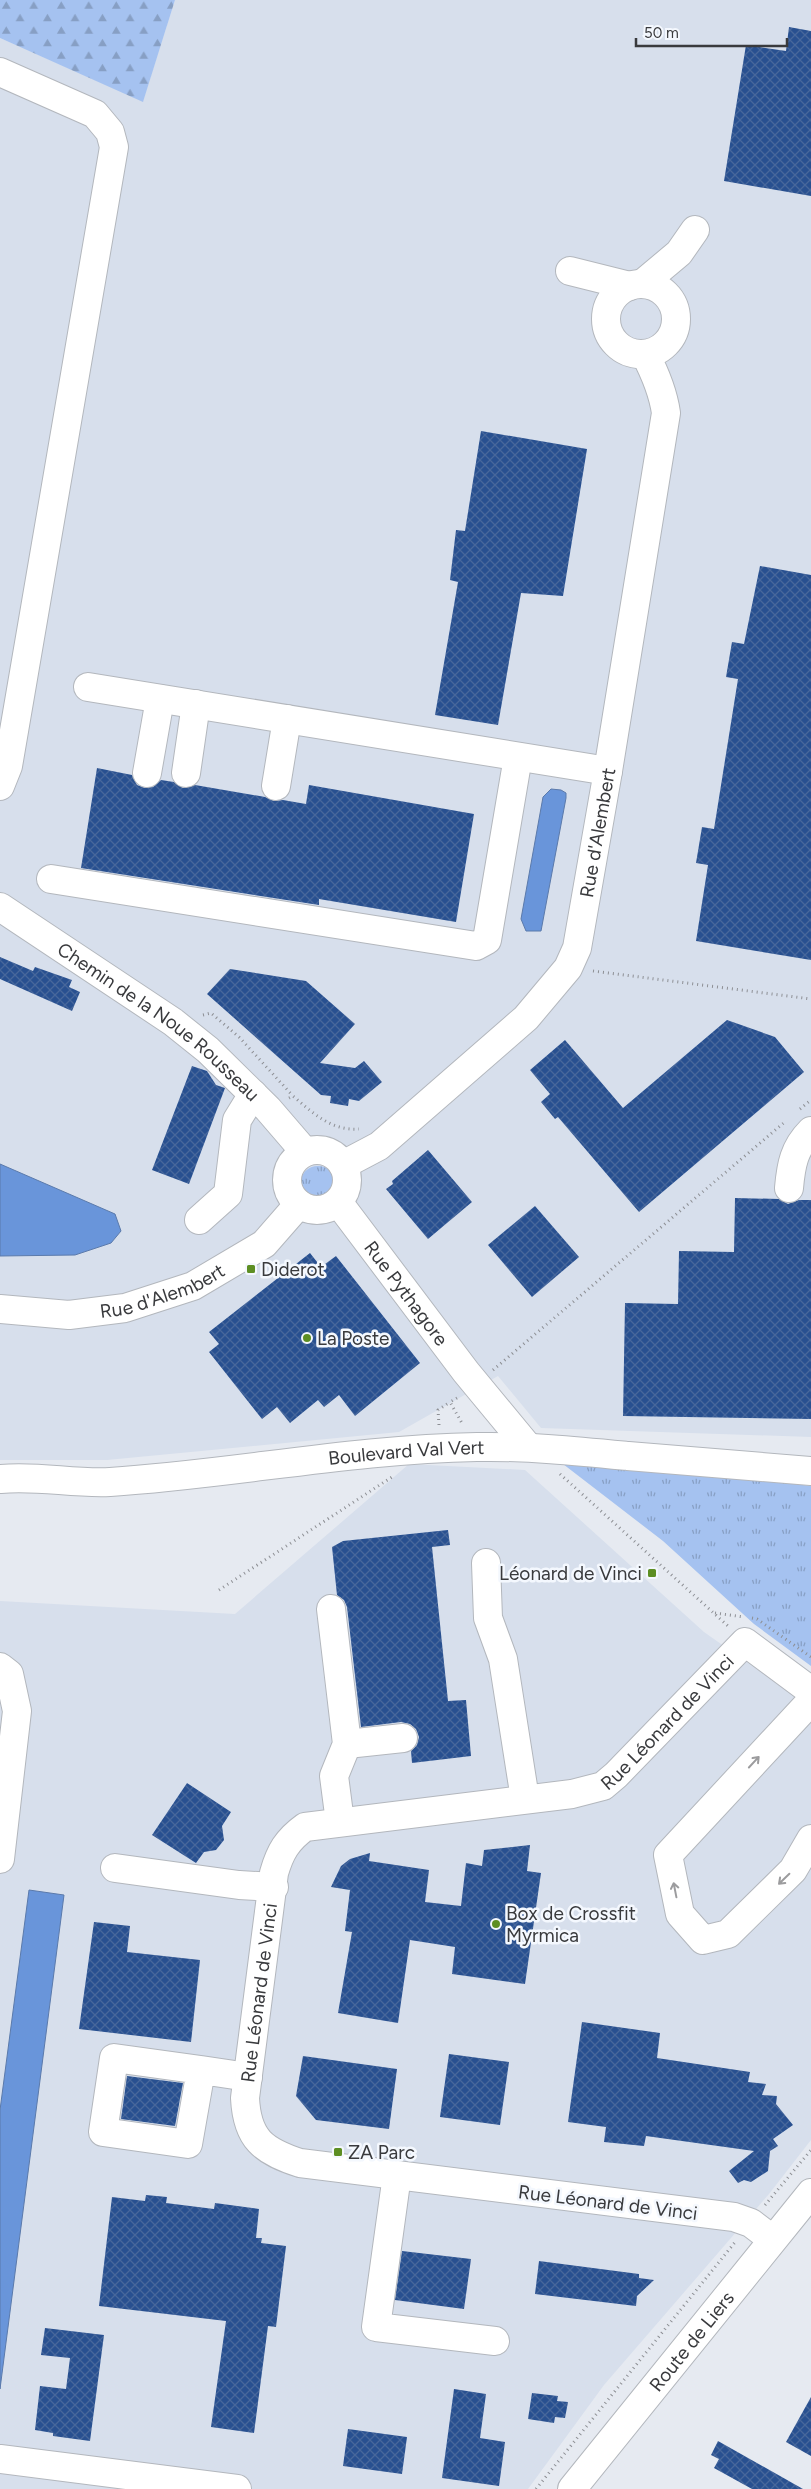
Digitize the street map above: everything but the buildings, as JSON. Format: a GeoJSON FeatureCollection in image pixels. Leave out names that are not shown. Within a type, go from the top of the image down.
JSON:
{"type":"FeatureCollection","features":[{"type":"Feature","properties":{"kind":"street"},"geometry":{"type":"LineString","coordinates":[[0,72],[95,114],[110,132],[114,147],[8,766],[0,786]]}},
{"type":"Feature","properties":{"kind":"street","name":"Rue d'Alembert"},"geometry":{"type":"LineString","coordinates":[[607,311],[611,300],[619,291],[636,285],[679,253],[695,230]]}},
{"type":"Feature","properties":{"kind":"street","name":"Rue d'Alembert"},"geometry":{"type":"LineString","coordinates":[[664,399],[672,335],[676,325],[676,313],[669,297],[679,253]]}},
{"type":"Feature","properties":{"kind":"street"},"geometry":{"type":"LineString","coordinates":[[669,297],[654,286],[636,285],[570,271],[592,290],[607,311],[606,322],[609,333],[615,342],[624,349],[645,354],[656,351],[672,335]]}},
{"type":"Feature","properties":{"kind":"street","name":"Rue d'Alembert"},"geometry":{"type":"LineString","coordinates":[[343,1165],[379,1146],[526,1018],[568,968],[577,948],[608,771],[666,413],[664,399],[654,370],[645,354]]}},
{"type":"Feature","properties":{"kind":"street"},"geometry":{"type":"LineString","coordinates":[[88,687],[608,771]]}},
{"type":"Feature","properties":{"kind":"street"},"geometry":{"type":"LineString","coordinates":[[147,773],[160,698]]}},
{"type":"Feature","properties":{"kind":"street"},"geometry":{"type":"LineString","coordinates":[[186,773],[196,704]]}},
{"type":"Feature","properties":{"kind":"street"},"geometry":{"type":"LineString","coordinates":[[276,786],[287,719]]}},
{"type":"Feature","properties":{"kind":"street"},"geometry":{"type":"LineString","coordinates":[[51,879],[476,946],[487,940],[518,757]]}},
{"type":"Feature","properties":{"kind":"street","name":"Chemin de la Noue Rousseau"},"geometry":{"type":"LineString","coordinates":[[0,907],[172,1022],[208,1050],[254,1094],[305,1152]]}},
{"type":"Feature","properties":{"kind":"street"},"geometry":{"type":"LineString","coordinates":[[200,1220],[228,1194],[237,1120],[254,1094]]}},
{"type":"Feature","properties":{"kind":"street"},"geometry":{"type":"LineString","coordinates":[[789,1188],[791,1161],[803,1139],[798,1121]]}},
{"type":"Feature","properties":{"kind":"street"},"geometry":{"type":"LineString","coordinates":[[320,1150],[329,1152],[343,1165],[347,1184],[338,1202],[323,1210],[314,1210],[299,1204],[291,1197],[286,1178],[293,1160],[305,1152],[320,1150]]}},
{"type":"Feature","properties":{"kind":"street","name":"Rue Pythagore"},"geometry":{"type":"LineString","coordinates":[[338,1202],[476,1384],[528,1447]]}},
{"type":"Feature","properties":{"kind":"street","name":"Rue d'Alembert"},"geometry":{"type":"LineString","coordinates":[[0,1308],[69,1315],[125,1308],[193,1286],[264,1244],[299,1204]]}},
{"type":"Feature","properties":{"kind":"street","name":"Boulevard Val Vert"},"geometry":{"type":"LineString","coordinates":[[0,1478],[26,1477],[110,1482],[190,1475],[334,1457],[439,1449],[528,1447],[811,1471]]}},
{"type":"Feature","properties":{"kind":"street"},"geometry":{"type":"LineString","coordinates":[[486,1563],[488,1618],[503,1659],[525,1799]]}},
{"type":"Feature","properties":{"kind":"street"},"geometry":{"type":"LineString","coordinates":[[331,1609],[347,1744],[334,1776],[340,1822]]}},
{"type":"Feature","properties":{"kind":"street"},"geometry":{"type":"LineString","coordinates":[[745,1642],[811,1691]]}},
{"type":"Feature","properties":{"kind":"street","name":"Rue Léonard de Vinci"},"geometry":{"type":"LineString","coordinates":[[745,1642],[628,1764],[603,1786],[572,1794],[305,1827],[290,1838],[280,1853],[274,1873],[274,1887],[245,2098],[246,2120],[257,2139],[275,2155],[300,2163],[734,2218],[751,2223],[772,2239]]}},
{"type":"Feature","properties":{"kind":"street"},"geometry":{"type":"LineString","coordinates":[[0,1667],[9,1674],[9,1719],[0,1859]]}},
{"type":"Feature","properties":{"kind":"street"},"geometry":{"type":"LineString","coordinates":[[811,1701],[668,1855],[680,1914],[703,1940],[728,1934],[793,1870],[811,1839]]}},
{"type":"Feature","properties":{"kind":"street"},"geometry":{"type":"LineString","coordinates":[[347,1744],[403,1738]]}},
{"type":"Feature","properties":{"kind":"street"},"geometry":{"type":"LineString","coordinates":[[114,1868],[239,1885],[274,1887]]}},
{"type":"Feature","properties":{"kind":"street"},"geometry":{"type":"LineString","coordinates":[[202,2070],[248,2077]]}},
{"type":"Feature","properties":{"kind":"street"},"geometry":{"type":"LineString","coordinates":[[397,2175],[376,2327],[494,2341]]}},
{"type":"Feature","properties":{"kind":"street","name":"Route de Liers"},"geometry":{"type":"LineString","coordinates":[[572,2489],[811,2192]]}},
{"type":"Feature","properties":{"kind":"street"},"geometry":{"type":"LineString","coordinates":[[0,2459],[237,2489]]}},
{"type":"Feature","properties":{"kind":"path"},"geometry":{"type":"LineString","coordinates":[[476,1384],[798,1121],[811,1100]]}},
{"type":"Feature","properties":{"kind":"path"},"geometry":{"type":"LineString","coordinates":[[439,1449],[438,1410],[450,1402]]}},
{"type":"Feature","properties":{"kind":"path"},"geometry":{"type":"LineString","coordinates":[[558,1472],[745,1642]]}},
{"type":"Feature","properties":{"kind":"path"},"geometry":{"type":"LineString","coordinates":[[219,1590],[390,1477],[399,1477]]}},
{"type":"Feature","properties":{"kind":"path"},"geometry":{"type":"LineString","coordinates":[[536,2489],[811,2150]]}},
{"type":"Feature","properties":{"kind":"shaded area"},"geometry":{"type":"Polygon","coordinates":[[[175,0],[811,0],[811,1437],[541,1428],[498,1376],[399,1432],[107,1460],[0,1460],[0,38],[143,101],[175,0]]]}},
{"type":"Feature","properties":{"kind":"shaded area"},"geometry":{"type":"Polygon","coordinates":[[[551,789],[561,790],[566,793],[566,798],[541,931],[526,931],[521,919],[543,797],[551,789]]]}},
{"type":"Feature","properties":{"kind":"shaded area"},"geometry":{"type":"Polygon","coordinates":[[[0,1164],[115,1214],[121,1231],[111,1243],[75,1255],[0,1256],[0,1164]]]}},
{"type":"Feature","properties":{"kind":"shaded area"},"geometry":{"type":"Polygon","coordinates":[[[409,1464],[525,1470],[704,1632],[758,1670],[811,1702],[811,2140],[769,2194],[604,2385],[528,2489],[0,2489],[0,1601],[235,1614],[409,1464]]]}},
{"type":"Feature","properties":{"kind":"shaded area"},"geometry":{"type":"Polygon","coordinates":[[[29,1890],[64,1895],[0,2389],[0,2110],[29,1890]]]}},
{"type":"Feature","properties":{"kind":"green space"},"geometry":{"type":"Polygon","coordinates":[[[0,0],[175,0],[143,102],[0,38],[0,0]]]}},
{"type":"Feature","properties":{"kind":"green space"},"geometry":{"type":"Polygon","coordinates":[[[318,1166],[331,1171],[336,1184],[331,1197],[318,1202],[305,1197],[300,1184],[305,1171],[318,1166]]]}},
{"type":"Feature","properties":{"kind":"green space"},"geometry":{"type":"Polygon","coordinates":[[[550,1454],[811,1486],[811,1666],[754,1624],[663,1541],[550,1454]]]}},
{"type":"Feature","properties":{"kind":"place","name":"Diderot"},"geometry":{"type":"Point","coordinates":[251,1269]}},
{"type":"Feature","properties":{"kind":"place","name":"La Poste"},"geometry":{"type":"Point","coordinates":[307,1338]}},
{"type":"Feature","properties":{"kind":"place","name":"Léonard de Vinci"},"geometry":{"type":"Point","coordinates":[652,1573]}},
{"type":"Feature","properties":{"kind":"place","name":"Box de Crossfit Myrmica"},"geometry":{"type":"Point","coordinates":[496,1924]}},
{"type":"Feature","properties":{"kind":"place","name":"ZA Parc"},"geometry":{"type":"Point","coordinates":[338,2152]}}]}
